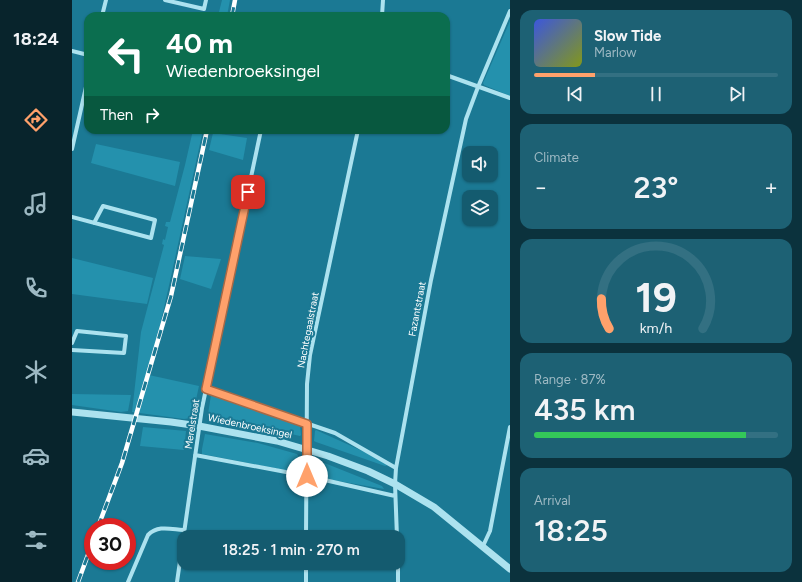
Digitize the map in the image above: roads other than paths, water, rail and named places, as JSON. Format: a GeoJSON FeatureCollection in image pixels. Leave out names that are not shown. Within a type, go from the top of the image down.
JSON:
{"type":"FeatureCollection","features":[{"type":"Feature","properties":{"kind":"street"},"geometry":{"type":"LineString","coordinates":[[103,12],[106,0]]}},
{"type":"Feature","properties":{"kind":"street"},"geometry":{"type":"LineString","coordinates":[[165,0],[204,9],[206,0]]}},
{"type":"Feature","properties":{"kind":"street"},"geometry":{"type":"LineString","coordinates":[[382,12],[383,0]]}},
{"type":"Feature","properties":{"kind":"street","name":"Fazantstraat"},"geometry":{"type":"LineString","coordinates":[[397,530],[395,496],[396,468],[431,280],[466,120],[478,87],[510,11]]}},
{"type":"Feature","properties":{"kind":"street"},"geometry":{"type":"LineString","coordinates":[[72,51],[84,54]]}},
{"type":"Feature","properties":{"kind":"street"},"geometry":{"type":"LineString","coordinates":[[450,75],[510,98]]}},
{"type":"Feature","properties":{"kind":"street"},"geometry":{"type":"LineString","coordinates":[[72,149],[84,108]]}},
{"type":"Feature","properties":{"kind":"street","name":"Merelstraat"},"geometry":{"type":"LineString","coordinates":[[183,530],[206,389],[260,134]]}},
{"type":"Feature","properties":{"kind":"street","name":"Nachtegaalstraat"},"geometry":{"type":"LineString","coordinates":[[306,530],[307,384],[310,355],[357,134]]}},
{"type":"Feature","properties":{"kind":"street"},"geometry":{"type":"LineString","coordinates":[[72,217],[94,223],[150,238],[155,220],[104,206],[94,223]]}},
{"type":"Feature","properties":{"kind":"street"},"geometry":{"type":"LineString","coordinates":[[72,343],[77,331],[126,336],[124,353],[72,350]]}},
{"type":"Feature","properties":{"kind":"street","name":"Wiedenbroeksingel"},"geometry":{"type":"LineString","coordinates":[[206,389],[335,433],[396,468]]}},
{"type":"Feature","properties":{"kind":"street"},"geometry":{"type":"LineString","coordinates":[[72,413],[72,418]]}},
{"type":"Feature","properties":{"kind":"street","name":"Wiedenbroeksingel"},"geometry":{"type":"LineString","coordinates":[[72,413],[199,426],[277,441],[328,456],[368,471],[395,484],[434,507],[510,569]]}},
{"type":"Feature","properties":{"kind":"street"},"geometry":{"type":"LineString","coordinates":[[483,546],[490,532],[510,427]]}},
{"type":"Feature","properties":{"kind":"street"},"geometry":{"type":"LineString","coordinates":[[195,455],[307,476],[395,496]]}},
{"type":"Feature","properties":{"kind":"street"},"geometry":{"type":"LineString","coordinates":[[128,582],[148,535],[153,530],[159,528],[183,530]]}},
{"type":"Feature","properties":{"kind":"street","name":"Merelstraat"},"geometry":{"type":"LineString","coordinates":[[177,582],[178,570]]}},
{"type":"Feature","properties":{"kind":"street"},"geometry":{"type":"LineString","coordinates":[[306,570],[306,582]]}},
{"type":"Feature","properties":{"kind":"street"},"geometry":{"type":"LineString","coordinates":[[398,570],[398,582]]}},
{"type":"Feature","properties":{"kind":"railway"},"geometry":{"type":"LineString","coordinates":[[233,12],[235,0]]}},
{"type":"Feature","properties":{"kind":"railway"},"geometry":{"type":"LineString","coordinates":[[101,518],[122,463],[171,296],[206,134]]}},
{"type":"Feature","properties":{"kind":"railway"},"geometry":{"type":"LineString","coordinates":[[78,582],[84,566]]}}]}
